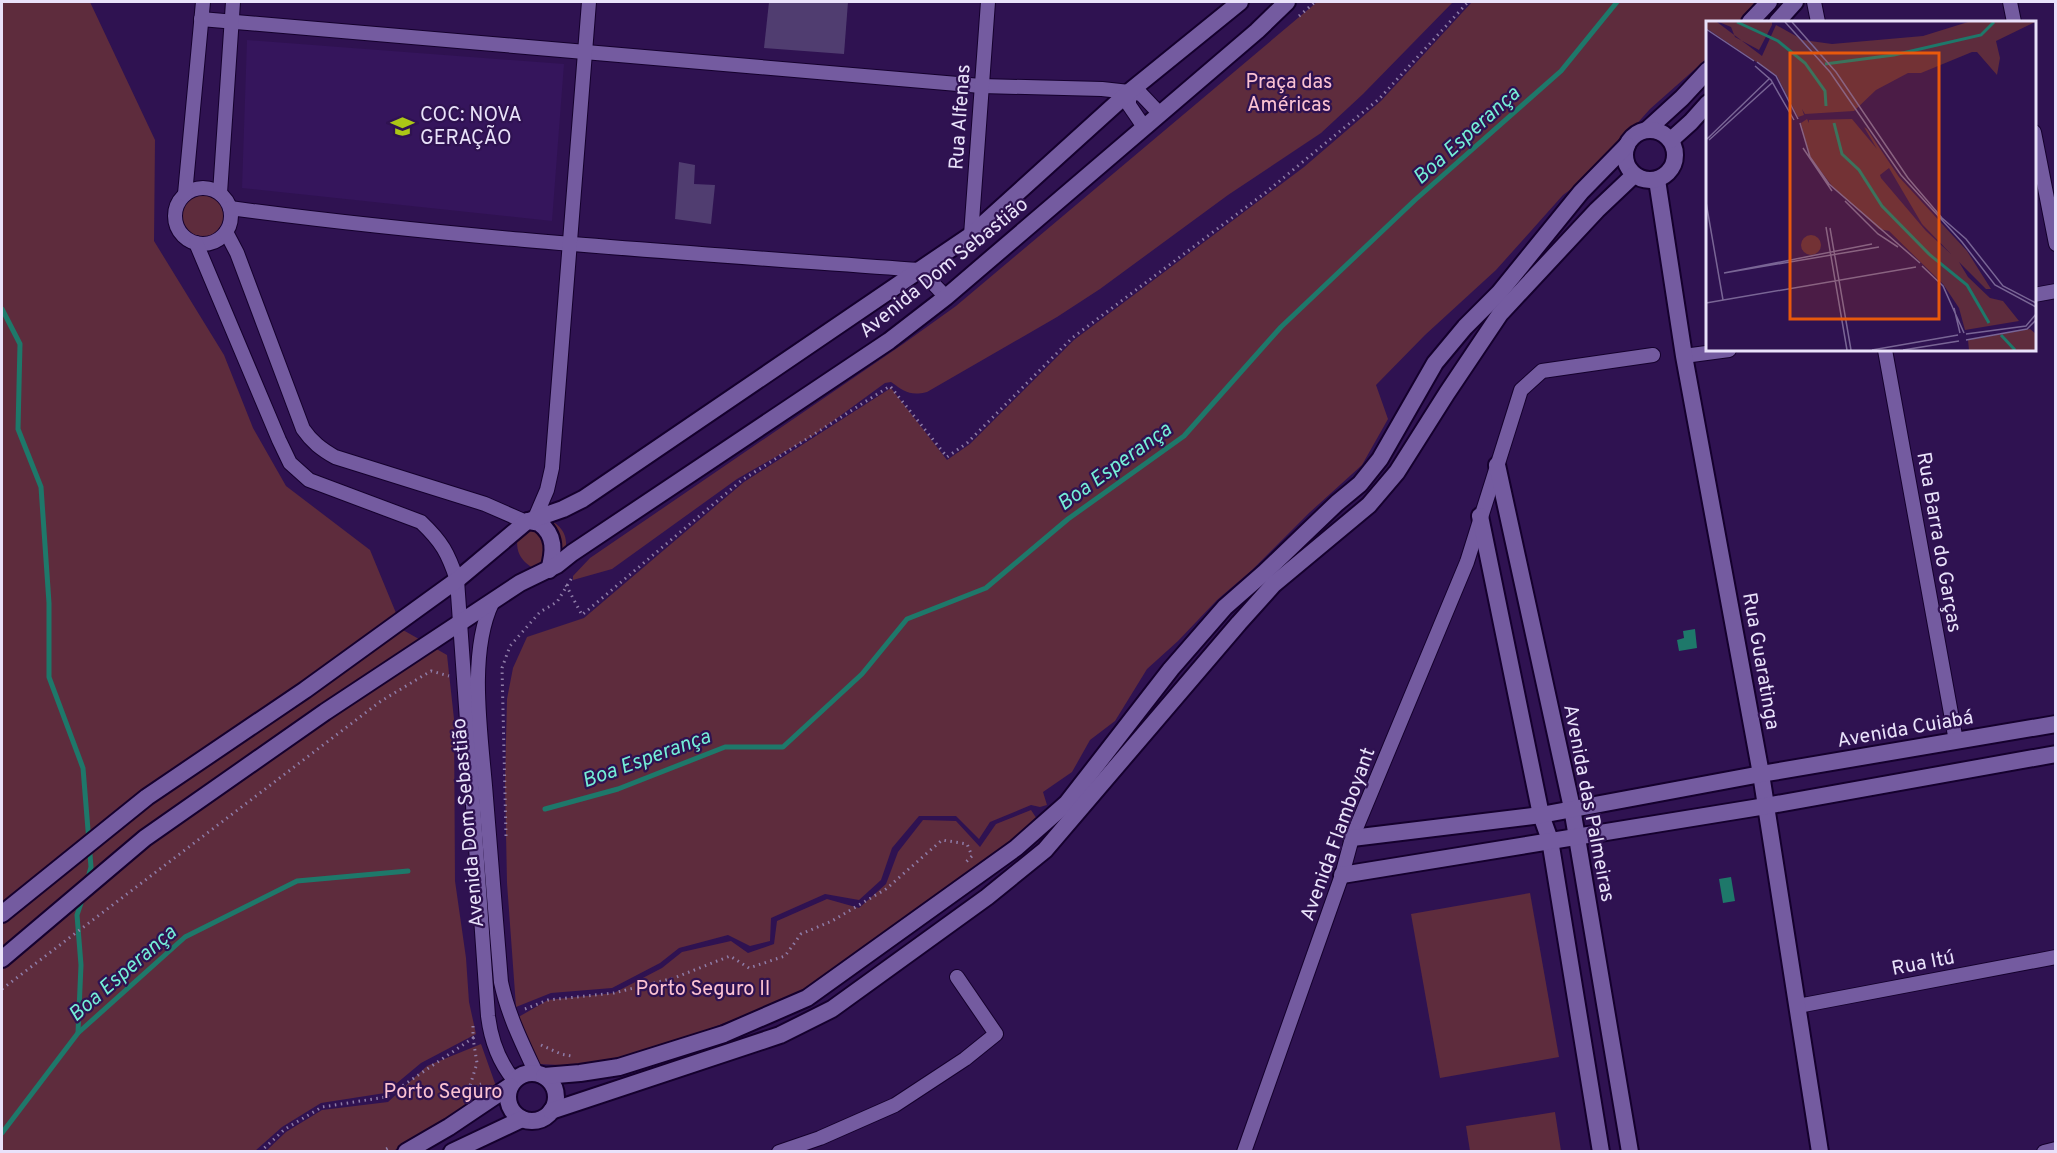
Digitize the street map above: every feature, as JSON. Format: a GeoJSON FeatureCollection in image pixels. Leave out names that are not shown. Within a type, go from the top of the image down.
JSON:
{"type":"FeatureCollection","features":[{"type":"Feature","properties":{"kind":"street"},"geometry":{"type":"LineString","coordinates":[[185,194],[203,187],[220,193],[230,208],[231,216],[226,232],[213,242],[196,243],[182,234],[175,218],[176,209],[185,194],[203,2]]}},
{"type":"Feature","properties":{"kind":"street"},"geometry":{"type":"LineString","coordinates":[[220,193],[233,2]]}},
{"type":"Feature","properties":{"kind":"street"},"geometry":{"type":"LineString","coordinates":[[2,914],[147,797],[305,690],[462,575],[530,520],[547,490],[552,468],[589,2]]}},
{"type":"Feature","properties":{"kind":"street","name":"Rua Alfenas"},"geometry":{"type":"LineString","coordinates":[[970,235],[988,2]]}},
{"type":"Feature","properties":{"kind":"street","name":"Avenida Dom Sebastião"},"geometry":{"type":"LineString","coordinates":[[530,520],[553,513],[583,499],[970,235],[1129,92],[1240,2]]}},
{"type":"Feature","properties":{"kind":"street","name":"Avenida Dom Sebastião"},"geometry":{"type":"LineString","coordinates":[[540,1075],[510,1017],[501,982],[479,706],[480,647],[492,603],[520,583],[549,570],[889,340],[946,297],[1257,31],[1287,2]]}},
{"type":"Feature","properties":{"kind":"street"},"geometry":{"type":"LineString","coordinates":[[1751,21],[1769,2]]}},
{"type":"Feature","properties":{"kind":"street"},"geometry":{"type":"LineString","coordinates":[[1778,21],[1795,2]]}},
{"type":"Feature","properties":{"kind":"street"},"geometry":{"type":"LineString","coordinates":[[1814,2],[1818,21]]}},
{"type":"Feature","properties":{"kind":"street"},"geometry":{"type":"LineString","coordinates":[[2010,2],[2014,21]]}},
{"type":"Feature","properties":{"kind":"street"},"geometry":{"type":"LineString","coordinates":[[201,19],[981,86],[1102,89],[1141,94],[1159,114]]}},
{"type":"Feature","properties":{"kind":"street"},"geometry":{"type":"LineString","coordinates":[[398,1149],[449,1127],[512,1080],[528,1073],[540,1075],[580,1073],[619,1067],[724,1034],[779,1012],[807,998],[1016,848],[1067,803],[1171,669],[1225,607],[1265,572],[1337,502],[1360,484],[1380,459],[1435,363],[1465,327],[1499,293],[1581,192],[1632,137],[1648,129],[1682,98],[1706,71]]}},
{"type":"Feature","properties":{"kind":"street"},"geometry":{"type":"LineString","coordinates":[[1129,92],[1129,105],[1143,127]]}},
{"type":"Feature","properties":{"kind":"street"},"geometry":{"type":"LineString","coordinates":[[1671,140],[1706,104]]}},
{"type":"Feature","properties":{"kind":"street"},"geometry":{"type":"LineString","coordinates":[[1627,145],[1625,161],[1634,174],[1649,180],[1657,180],[1666,175],[1672,168],[1675,149],[1671,140],[1664,134],[1648,129]]}},
{"type":"Feature","properties":{"kind":"street"},"geometry":{"type":"LineString","coordinates":[[2036,143],[2055,244]]}},
{"type":"Feature","properties":{"kind":"street"},"geometry":{"type":"LineString","coordinates":[[452,1152],[522,1119],[538,1120],[551,1111],[780,1035],[832,1009],[987,897],[1045,850],[1274,584],[1369,505],[1397,472],[1500,314],[1597,210],[1634,174]]}},
{"type":"Feature","properties":{"kind":"street","name":"Rua Guaratinga"},"geometry":{"type":"LineString","coordinates":[[1657,180],[1684,356],[1761,774],[1820,1152]]}},
{"type":"Feature","properties":{"kind":"street"},"geometry":{"type":"LineString","coordinates":[[230,208],[345,224],[569,245],[920,270],[946,297]]}},
{"type":"Feature","properties":{"kind":"street"},"geometry":{"type":"LineString","coordinates":[[226,232],[237,253],[303,429],[311,441],[335,457],[539,523],[550,536],[554,554],[549,570]]}},
{"type":"Feature","properties":{"kind":"street","name":"Avenida Dom Sebastião"},"geometry":{"type":"LineString","coordinates":[[196,243],[290,463],[309,480],[421,522],[434,534],[462,575],[460,623],[490,1029],[499,1057],[512,1080]]}},
{"type":"Feature","properties":{"kind":"street"},"geometry":{"type":"LineString","coordinates":[[2036,295],[2055,291]]}},
{"type":"Feature","properties":{"kind":"street"},"geometry":{"type":"LineString","coordinates":[[1684,356],[1722,351]]}},
{"type":"Feature","properties":{"kind":"street","name":"Rua Barra do Garças"},"geometry":{"type":"LineString","coordinates":[[1885,351],[1956,741]]}},
{"type":"Feature","properties":{"kind":"street","name":"Avenida Flamboyant"},"geometry":{"type":"LineString","coordinates":[[1244,1152],[1342,875],[1352,838],[1467,562],[1521,390],[1542,372],[1653,355]]}},
{"type":"Feature","properties":{"kind":"street","name":"Avenida das Palmeiras"},"geometry":{"type":"LineString","coordinates":[[1497,465],[1572,808],[1630,1152]]}},
{"type":"Feature","properties":{"kind":"street"},"geometry":{"type":"LineString","coordinates":[[1480,516],[1541,815],[1550,840],[1600,1152]]}},
{"type":"Feature","properties":{"kind":"street"},"geometry":{"type":"LineString","coordinates":[[2,959],[145,838],[326,712],[492,603]]}},
{"type":"Feature","properties":{"kind":"street","name":"Avenida Cuiabá"},"geometry":{"type":"LineString","coordinates":[[1352,838],[1541,815],[2055,723]]}},
{"type":"Feature","properties":{"kind":"street"},"geometry":{"type":"LineString","coordinates":[[1342,875],[1766,806],[2055,754]]}},
{"type":"Feature","properties":{"kind":"street","name":"Rua Itú"},"geometry":{"type":"LineString","coordinates":[[1798,1006],[2055,957]]}},
{"type":"Feature","properties":{"kind":"street"},"geometry":{"type":"LineString","coordinates":[[779,1152],[820,1138],[895,1105],[965,1059],[996,1034],[957,977]]}},
{"type":"Feature","properties":{"kind":"street"},"geometry":{"type":"LineString","coordinates":[[540,1075],[550,1081],[555,1096],[551,1111]]}},
{"type":"Feature","properties":{"kind":"street"},"geometry":{"type":"LineString","coordinates":[[512,1080],[508,1101],[522,1119]]}},
{"type":"Feature","properties":{"kind":"street"},"geometry":{"type":"LineString","coordinates":[[2044,1152],[2055,1149]]}},
{"type":"Feature","properties":{"kind":"path"},"geometry":{"type":"LineString","coordinates":[[506,838],[502,668],[510,646],[540,612],[556,602],[566,585],[582,615],[742,480],[890,386],[947,457],[968,443],[1072,338],[1265,193],[1379,99],[1468,2]]}},
{"type":"Feature","properties":{"kind":"path"},"geometry":{"type":"LineString","coordinates":[[2,989],[381,701],[431,671],[451,677]]}},
{"type":"Feature","properties":{"kind":"path"},"geometry":{"type":"LineString","coordinates":[[510,1017],[548,1000],[614,993],[674,978],[730,956],[749,968],[785,956],[801,934],[832,921],[886,889],[942,840],[968,844],[972,856],[964,863]]}},
{"type":"Feature","properties":{"kind":"path"},"geometry":{"type":"LineString","coordinates":[[456,1102],[468,1089],[477,1063],[472,1015]]}},
{"type":"Feature","properties":{"kind":"path"},"geometry":{"type":"LineString","coordinates":[[260,1152],[285,1129],[322,1107],[386,1097],[490,1029]]}},
{"type":"Feature","properties":{"kind":"path"},"geometry":{"type":"LineString","coordinates":[[538,1044],[572,1056]]}},
{"type":"Feature","properties":{"kind":"path"},"geometry":{"type":"LineString","coordinates":[[468,1089],[512,1080]]}},
{"type":"Feature","properties":{"kind":"path"},"geometry":{"type":"LineString","coordinates":[[381,1152],[398,1149]]}},
{"type":"Feature","properties":{"kind":"shaded area","name":"COC: NOVA GERAÇÃO"},"geometry":{"type":"Polygon","coordinates":[[[247,40],[564,64],[552,221],[242,188],[247,40]]]}},
{"type":"Feature","properties":{"kind":"shaded area"},"geometry":{"type":"Polygon","coordinates":[[[1695,629],[1697,648],[1679,651],[1677,640],[1684,638],[1683,631],[1695,629]]]}},
{"type":"Feature","properties":{"kind":"shaded area"},"geometry":{"type":"Polygon","coordinates":[[[1731,877],[1735,901],[1723,903],[1719,879],[1731,877]]]}},
{"type":"Feature","properties":{"kind":"green space"},"geometry":{"type":"Polygon","coordinates":[[[2,2],[90,2],[155,140],[154,241],[224,355],[253,428],[286,486],[370,550],[403,630],[447,655],[454,719],[455,881],[466,958],[469,1002],[476,1034],[421,1063],[385,1093],[321,1103],[282,1127],[255,1151],[2,1152],[2,2]]]}},
{"type":"Feature","properties":{"kind":"green space","name":"Praça das Américas"},"geometry":{"type":"Polygon","coordinates":[[[1317,2],[1453,2],[1363,94],[1321,133],[1228,195],[1100,289],[1057,317],[927,392],[912,393],[904,391],[891,382],[885,383],[814,435],[737,479],[612,569],[573,580],[573,576],[590,558],[956,306],[1317,2]]]}},
{"type":"Feature","properties":{"kind":"green space"},"geometry":{"type":"Polygon","coordinates":[[[1472,2],[1755,2],[1740,21],[1706,21],[1706,58],[1703,62],[1650,109],[1593,173],[1563,195],[1496,270],[1425,335],[1376,385],[1388,419],[1362,465],[1309,513],[1252,570],[1217,600],[1178,641],[1147,669],[1115,721],[1090,740],[1072,772],[1043,792],[1047,805],[1040,807],[1031,805],[990,822],[979,839],[956,816],[919,816],[892,848],[881,880],[859,900],[825,894],[771,918],[770,941],[750,946],[728,935],[679,948],[660,963],[612,988],[551,993],[516,1007],[507,883],[505,783],[507,699],[513,668],[527,637],[584,618],[744,482],[891,388],[947,460],[970,444],[1074,340],[1304,167],[1381,101],[1472,2]]]}},
{"type":"Feature","properties":{"kind":"green space"},"geometry":{"type":"Polygon","coordinates":[[[203,194],[218,201],[225,216],[218,231],[203,238],[188,231],[181,216],[188,201],[203,194]]]}},
{"type":"Feature","properties":{"kind":"green space"},"geometry":{"type":"Polygon","coordinates":[[[550,520],[559,527],[566,540],[564,556],[533,568],[524,561],[519,553],[517,543],[519,532],[550,520]]]}},
{"type":"Feature","properties":{"kind":"green space","name":"Porto Seguro II"},"geometry":{"type":"Polygon","coordinates":[[[1031,810],[1042,822],[805,993],[620,1062],[584,1066],[538,1064],[515,1019],[548,1000],[614,993],[662,968],[682,952],[731,941],[748,953],[774,944],[777,921],[827,899],[859,908],[886,884],[898,852],[923,820],[956,821],[980,847],[996,824],[1031,810]]]}},
{"type":"Feature","properties":{"kind":"green space"},"geometry":{"type":"Polygon","coordinates":[[[1530,893],[1559,1057],[1440,1078],[1411,914],[1530,893]]]}},
{"type":"Feature","properties":{"kind":"green space","name":"Porto Seguro"},"geometry":{"type":"Polygon","coordinates":[[[481,1044],[497,1089],[452,1120],[393,1151],[265,1152],[286,1132],[322,1110],[388,1102],[427,1066],[481,1044]]]}},
{"type":"Feature","properties":{"kind":"green space"},"geometry":{"type":"Polygon","coordinates":[[[1555,1112],[1561,1151],[1470,1151],[1466,1126],[1555,1112]]]}},
{"type":"Feature","properties":{"kind":"building"},"geometry":{"type":"Polygon","coordinates":[[[769,2],[848,2],[844,54],[764,48],[769,2]]]}},
{"type":"Feature","properties":{"kind":"building"},"geometry":{"type":"Polygon","coordinates":[[[679,162],[695,165],[694,184],[715,185],[711,224],[675,219],[679,162]]]}},
{"type":"Feature","properties":{"kind":"waterway","name":"Boa Esperança"},"geometry":{"type":"LineString","coordinates":[[545,809],[618,789],[725,747],[783,747],[862,674],[907,619],[986,588],[1068,519],[1184,436],[1281,327],[1415,200],[1561,71],[1617,2]]}},
{"type":"Feature","properties":{"kind":"waterway"},"geometry":{"type":"LineString","coordinates":[[2,309],[20,344],[18,429],[41,487],[49,603],[49,677],[83,768],[91,867],[87,882]]}},
{"type":"Feature","properties":{"kind":"waterway","name":"Boa Esperança"},"geometry":{"type":"LineString","coordinates":[[2,1133],[78,1033],[185,937],[297,881],[408,871]]}},
{"type":"Feature","properties":{"kind":"waterway"},"geometry":{"type":"LineString","coordinates":[[78,1033],[81,965],[77,915],[83,897]]}},
{"type":"Feature","properties":{"kind":"place","name":"COC: NOVA GERAÇÃO"},"geometry":{"type":"Point","coordinates":[402,126]}}]}
